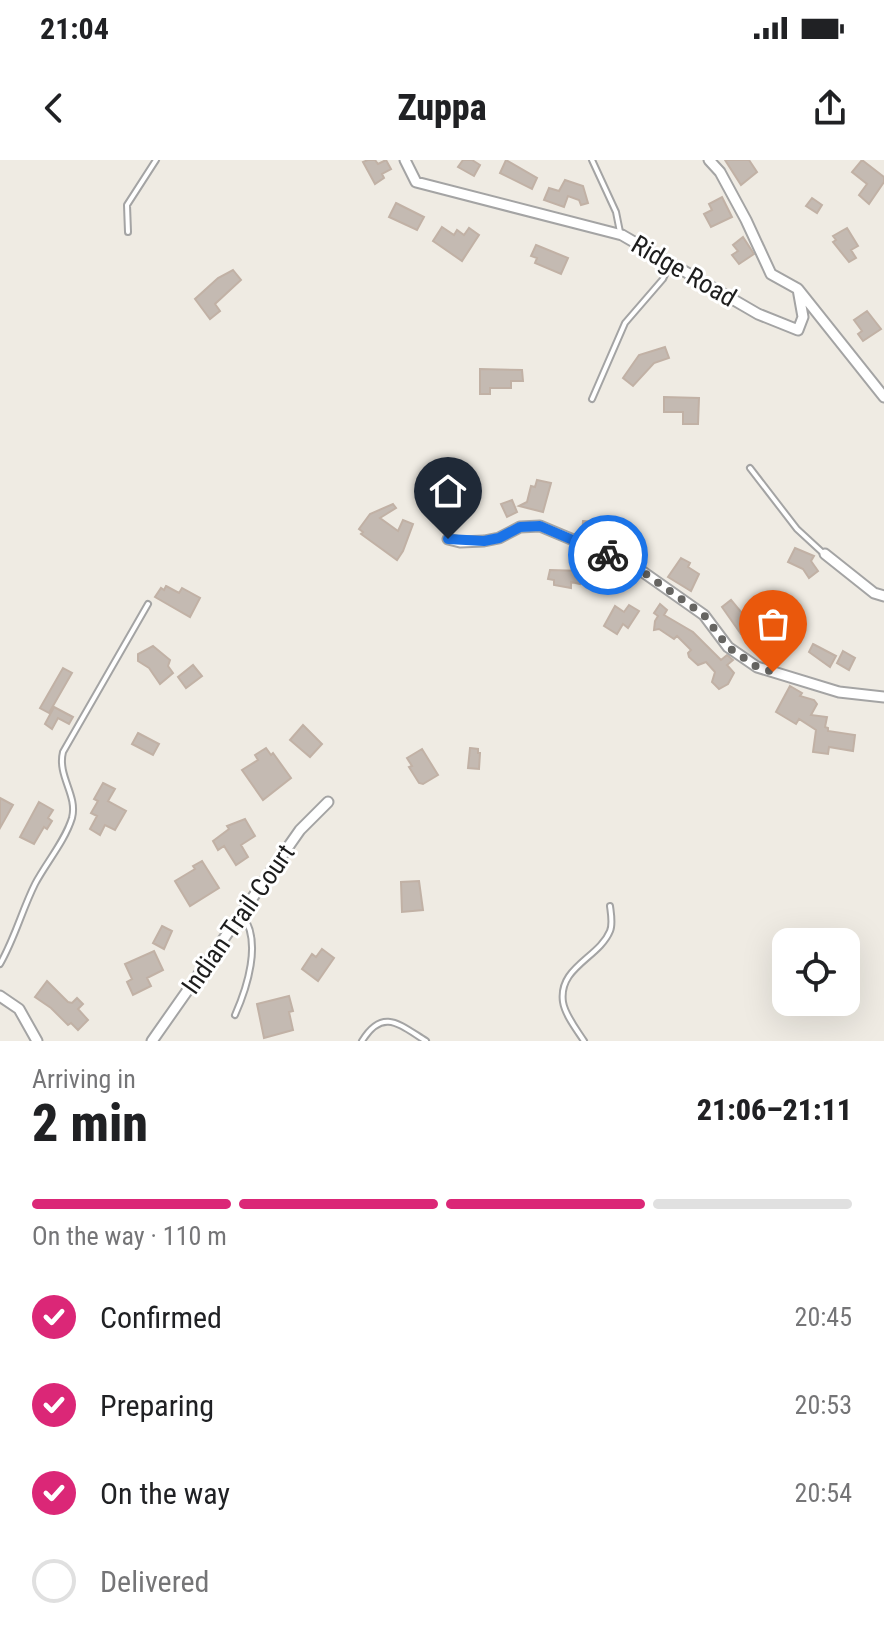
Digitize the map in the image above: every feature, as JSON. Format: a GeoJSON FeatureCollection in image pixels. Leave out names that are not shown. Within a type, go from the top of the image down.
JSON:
{"type":"FeatureCollection","features":[{"type":"Feature","properties":{"kind":"street","name":"Ridge Road"},"geometry":{"type":"LineString","coordinates":[[405,160],[416,182],[621,235],[758,314],[798,330],[803,317],[798,289]]}},
{"type":"Feature","properties":{"kind":"street"},"geometry":{"type":"LineString","coordinates":[[709,160],[720,172],[771,274],[798,289],[884,397]]}},
{"type":"Feature","properties":{"kind":"street"},"geometry":{"type":"LineString","coordinates":[[448,539],[484,541],[499,538],[520,527],[540,526],[633,565],[704,615],[728,647],[757,667],[839,692],[884,697]]}},
{"type":"Feature","properties":{"kind":"street"},"geometry":{"type":"LineString","coordinates":[[825,554],[874,593],[884,596]]}},
{"type":"Feature","properties":{"kind":"street","name":"Indian Trail Court"},"geometry":{"type":"LineString","coordinates":[[152,1041],[300,830],[328,802]]}},
{"type":"Feature","properties":{"kind":"street"},"geometry":{"type":"LineString","coordinates":[[0,996],[19,1009],[37,1041]]}},
{"type":"Feature","properties":{"kind":"lane"},"geometry":{"type":"LineString","coordinates":[[128,232],[127,205],[156,160]]}},
{"type":"Feature","properties":{"kind":"lane"},"geometry":{"type":"LineString","coordinates":[[592,160],[616,212],[621,235]]}},
{"type":"Feature","properties":{"kind":"lane"},"geometry":{"type":"LineString","coordinates":[[592,399],[625,323],[663,279],[671,263]]}},
{"type":"Feature","properties":{"kind":"lane"},"geometry":{"type":"LineString","coordinates":[[750,468],[797,529],[825,554]]}},
{"type":"Feature","properties":{"kind":"lane"},"geometry":{"type":"LineString","coordinates":[[0,964],[12,944],[34,886],[72,819],[73,804],[60,763],[63,752],[148,604]]}},
{"type":"Feature","properties":{"kind":"lane"},"geometry":{"type":"LineString","coordinates":[[584,1041],[563,1003],[564,987],[572,971],[603,944],[611,928],[610,906]]}},
{"type":"Feature","properties":{"kind":"lane"},"geometry":{"type":"LineString","coordinates":[[235,1015],[247,985],[250,962],[251,930],[241,914]]}},
{"type":"Feature","properties":{"kind":"lane"},"geometry":{"type":"LineString","coordinates":[[362,1041],[377,1024],[393,1020],[426,1041]]}},
{"type":"Feature","properties":{"kind":"building"},"geometry":{"type":"Polygon","coordinates":[[[375,160],[378,164],[386,160],[391,169],[382,174],[384,178],[375,184],[363,162],[375,160]]]}},
{"type":"Feature","properties":{"kind":"building"},"geometry":{"type":"Polygon","coordinates":[[[463,160],[472,160],[480,165],[474,176],[458,167],[463,160]]]}},
{"type":"Feature","properties":{"kind":"building"},"geometry":{"type":"Polygon","coordinates":[[[506,160],[537,178],[532,189],[500,173],[506,160]]]}},
{"type":"Feature","properties":{"kind":"building"},"geometry":{"type":"Polygon","coordinates":[[[725,160],[749,160],[757,172],[741,185],[725,160]]]}},
{"type":"Feature","properties":{"kind":"building"},"geometry":{"type":"Polygon","coordinates":[[[862,160],[884,177],[884,182],[869,204],[859,195],[867,184],[852,172],[862,160]]]}},
{"type":"Feature","properties":{"kind":"building"},"geometry":{"type":"Polygon","coordinates":[[[565,180],[583,186],[588,203],[581,205],[579,200],[568,196],[564,207],[544,200],[549,188],[559,191],[565,180]]]}},
{"type":"Feature","properties":{"kind":"building"},"geometry":{"type":"Polygon","coordinates":[[[722,197],[732,217],[711,227],[704,214],[712,210],[709,204],[722,197]]]}},
{"type":"Feature","properties":{"kind":"building"},"geometry":{"type":"Polygon","coordinates":[[[812,198],[822,205],[817,213],[806,206],[812,198]]]}},
{"type":"Feature","properties":{"kind":"building"},"geometry":{"type":"Polygon","coordinates":[[[396,203],[424,217],[417,230],[389,217],[396,203]]]}},
{"type":"Feature","properties":{"kind":"building"},"geometry":{"type":"Polygon","coordinates":[[[442,227],[454,235],[457,230],[464,235],[469,228],[479,235],[462,261],[433,241],[442,227]]]}},
{"type":"Feature","properties":{"kind":"building"},"geometry":{"type":"Polygon","coordinates":[[[847,228],[858,246],[851,250],[856,258],[849,262],[833,242],[836,240],[833,236],[847,228]]]}},
{"type":"Feature","properties":{"kind":"building"},"geometry":{"type":"Polygon","coordinates":[[[743,237],[754,254],[739,264],[732,255],[738,251],[733,245],[743,237]]]}},
{"type":"Feature","properties":{"kind":"building"},"geometry":{"type":"Polygon","coordinates":[[[536,245],[568,258],[561,274],[535,263],[537,258],[531,256],[536,245]]]}},
{"type":"Feature","properties":{"kind":"building"},"geometry":{"type":"Polygon","coordinates":[[[233,270],[241,280],[215,304],[220,311],[210,319],[195,299],[218,278],[233,270]]]}},
{"type":"Feature","properties":{"kind":"building"},"geometry":{"type":"Polygon","coordinates":[[[867,311],[881,329],[863,341],[858,334],[862,331],[854,320],[867,311]]]}},
{"type":"Feature","properties":{"kind":"building"},"geometry":{"type":"Polygon","coordinates":[[[665,347],[669,358],[654,363],[633,386],[623,378],[639,355],[665,347]]]}},
{"type":"Feature","properties":{"kind":"building"},"geometry":{"type":"Polygon","coordinates":[[[480,369],[522,370],[523,381],[511,381],[511,388],[490,388],[490,394],[480,394],[480,369]]]}},
{"type":"Feature","properties":{"kind":"building"},"geometry":{"type":"Polygon","coordinates":[[[664,397],[699,398],[698,424],[683,424],[683,412],[664,412],[664,397]]]}},
{"type":"Feature","properties":{"kind":"building"},"geometry":{"type":"Polygon","coordinates":[[[537,480],[551,483],[543,512],[519,506],[527,502],[531,486],[535,487],[537,480]]]}},
{"type":"Feature","properties":{"kind":"building"},"geometry":{"type":"Polygon","coordinates":[[[512,500],[517,512],[507,517],[501,504],[512,500]]]}},
{"type":"Feature","properties":{"kind":"building"},"geometry":{"type":"Polygon","coordinates":[[[393,504],[396,508],[380,518],[398,531],[403,520],[413,524],[397,560],[361,534],[363,532],[359,529],[370,514],[393,504]]]}},
{"type":"Feature","properties":{"kind":"building"},"geometry":{"type":"Polygon","coordinates":[[[583,521],[597,522],[596,536],[582,535],[583,521]]]}},
{"type":"Feature","properties":{"kind":"building"},"geometry":{"type":"Polygon","coordinates":[[[795,548],[814,556],[811,561],[818,571],[809,578],[803,569],[788,562],[795,548]]]}},
{"type":"Feature","properties":{"kind":"building"},"geometry":{"type":"Polygon","coordinates":[[[681,558],[699,574],[691,591],[668,577],[681,558]]]}},
{"type":"Feature","properties":{"kind":"building"},"geometry":{"type":"Polygon","coordinates":[[[550,570],[582,571],[580,584],[571,582],[571,588],[554,585],[554,580],[548,579],[550,570]]]}},
{"type":"Feature","properties":{"kind":"building"},"geometry":{"type":"Polygon","coordinates":[[[166,586],[179,593],[182,588],[200,598],[190,617],[155,597],[166,586]]]}},
{"type":"Feature","properties":{"kind":"building"},"geometry":{"type":"Polygon","coordinates":[[[731,600],[752,625],[741,634],[722,607],[731,600]]]}},
{"type":"Feature","properties":{"kind":"building"},"geometry":{"type":"Polygon","coordinates":[[[660,604],[667,610],[664,615],[693,632],[721,660],[727,655],[733,660],[727,665],[734,673],[728,684],[719,689],[712,682],[715,672],[706,662],[698,665],[689,657],[691,650],[677,636],[674,639],[659,629],[654,630],[658,616],[654,613],[660,604]]]}},
{"type":"Feature","properties":{"kind":"building"},"geometry":{"type":"Polygon","coordinates":[[[629,605],[639,611],[628,628],[623,624],[617,634],[604,626],[615,606],[624,612],[629,605]]]}},
{"type":"Feature","properties":{"kind":"building"},"geometry":{"type":"Polygon","coordinates":[[[766,631],[789,633],[788,648],[764,646],[766,631]]]}},
{"type":"Feature","properties":{"kind":"building"},"geometry":{"type":"Polygon","coordinates":[[[813,644],[836,656],[830,667],[809,652],[813,644]]]}},
{"type":"Feature","properties":{"kind":"building"},"geometry":{"type":"Polygon","coordinates":[[[153,646],[170,660],[168,666],[173,673],[160,684],[149,668],[138,661],[138,654],[153,646]]]}},
{"type":"Feature","properties":{"kind":"building"},"geometry":{"type":"Polygon","coordinates":[[[843,651],[855,658],[849,670],[837,663],[843,651]]]}},
{"type":"Feature","properties":{"kind":"building"},"geometry":{"type":"Polygon","coordinates":[[[193,665],[202,676],[186,688],[178,677],[193,665]]]}},
{"type":"Feature","properties":{"kind":"building"},"geometry":{"type":"Polygon","coordinates":[[[63,668],[72,673],[49,713],[40,708],[63,668]]]}},
{"type":"Feature","properties":{"kind":"building"},"geometry":{"type":"Polygon","coordinates":[[[790,686],[802,693],[800,696],[814,700],[817,704],[811,715],[827,717],[825,727],[828,731],[855,735],[853,751],[829,747],[828,754],[813,752],[816,730],[799,719],[796,724],[776,712],[790,686]]]}},
{"type":"Feature","properties":{"kind":"building"},"geometry":{"type":"Polygon","coordinates":[[[54,707],[73,717],[69,724],[58,718],[52,729],[45,724],[54,707]]]}},
{"type":"Feature","properties":{"kind":"building"},"geometry":{"type":"Polygon","coordinates":[[[303,725],[322,744],[310,757],[290,740],[303,725]]]}},
{"type":"Feature","properties":{"kind":"building"},"geometry":{"type":"Polygon","coordinates":[[[138,733],[159,744],[153,755],[132,744],[138,733]]]}},
{"type":"Feature","properties":{"kind":"building"},"geometry":{"type":"Polygon","coordinates":[[[266,748],[291,778],[263,800],[242,770],[258,760],[255,755],[266,748]]]}},
{"type":"Feature","properties":{"kind":"building"},"geometry":{"type":"Polygon","coordinates":[[[470,748],[478,749],[480,753],[479,769],[468,768],[470,748]]]}},
{"type":"Feature","properties":{"kind":"building"},"geometry":{"type":"Polygon","coordinates":[[[422,749],[438,775],[423,784],[419,783],[409,767],[412,766],[407,758],[422,749]]]}},
{"type":"Feature","properties":{"kind":"building"},"geometry":{"type":"Polygon","coordinates":[[[103,783],[115,789],[108,801],[126,811],[115,830],[105,825],[100,835],[90,829],[97,816],[91,813],[98,801],[94,799],[103,783]]]}},
{"type":"Feature","properties":{"kind":"building"},"geometry":{"type":"Polygon","coordinates":[[[0,798],[13,805],[0,828],[0,798]]]}},
{"type":"Feature","properties":{"kind":"building"},"geometry":{"type":"Polygon","coordinates":[[[39,802],[53,810],[48,818],[52,821],[47,829],[44,827],[34,844],[20,837],[39,802]]]}},
{"type":"Feature","properties":{"kind":"building"},"geometry":{"type":"Polygon","coordinates":[[[245,819],[255,836],[241,845],[248,857],[236,865],[224,846],[218,850],[213,841],[229,829],[227,826],[245,819]]]}},
{"type":"Feature","properties":{"kind":"building"},"geometry":{"type":"Polygon","coordinates":[[[202,861],[219,888],[190,906],[175,881],[202,861]]]}},
{"type":"Feature","properties":{"kind":"building"},"geometry":{"type":"Polygon","coordinates":[[[419,881],[423,910],[402,912],[401,882],[419,881]]]}},
{"type":"Feature","properties":{"kind":"building"},"geometry":{"type":"Polygon","coordinates":[[[162,926],[172,931],[164,949],[153,943],[162,926]]]}},
{"type":"Feature","properties":{"kind":"building"},"geometry":{"type":"Polygon","coordinates":[[[322,949],[334,958],[318,981],[302,969],[312,954],[316,957],[322,949]]]}},
{"type":"Feature","properties":{"kind":"building"},"geometry":{"type":"Polygon","coordinates":[[[154,951],[163,970],[147,978],[151,986],[133,995],[127,982],[132,979],[125,964],[154,951]]]}},
{"type":"Feature","properties":{"kind":"building"},"geometry":{"type":"Polygon","coordinates":[[[47,981],[68,1002],[72,1003],[77,998],[83,1004],[78,1009],[88,1020],[78,1030],[35,997],[47,981]]]}},
{"type":"Feature","properties":{"kind":"building"},"geometry":{"type":"Polygon","coordinates":[[[289,996],[293,1030],[264,1038],[257,1004],[289,996]]]}},
{"type":"Feature","properties":{"kind":"way so far"},"geometry":{"type":"LineString","coordinates":[[608,555],[633,565],[704,615],[728,647],[757,667],[773,672]]}},
{"type":"Feature","properties":{"kind":"route"},"geometry":{"type":"LineString","coordinates":[[448,539],[484,541],[499,538],[520,527],[540,526],[608,555]]}}]}
